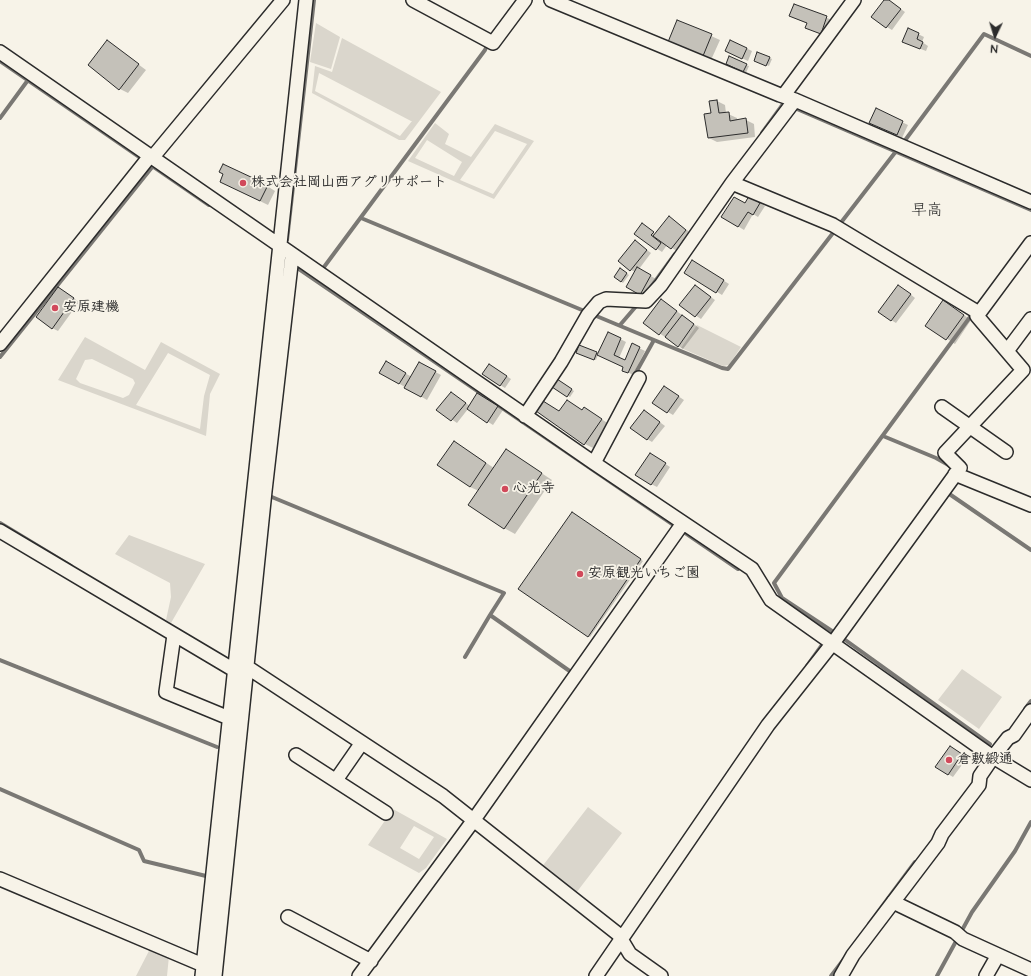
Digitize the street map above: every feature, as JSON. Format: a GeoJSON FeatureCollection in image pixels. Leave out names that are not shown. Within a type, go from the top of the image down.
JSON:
{"type":"FeatureCollection","features":[{"type":"Feature","properties":{"kind":"street"},"geometry":{"type":"LineString","coordinates":[[0,344],[149,160],[283,0]]}},
{"type":"Feature","properties":{"kind":"street"},"geometry":{"type":"LineString","coordinates":[[215,976],[279,245],[306,0]]}},
{"type":"Feature","properties":{"kind":"street"},"geometry":{"type":"LineString","coordinates":[[413,0],[493,43],[525,0]]}},
{"type":"Feature","properties":{"kind":"street"},"geometry":{"type":"LineString","coordinates":[[551,0],[780,95],[789,97],[1031,202]]}},
{"type":"Feature","properties":{"kind":"street"},"geometry":{"type":"LineString","coordinates":[[525,416],[561,362],[590,313],[599,302],[606,299],[646,301],[661,285],[732,183],[854,0]]}},
{"type":"Feature","properties":{"kind":"street"},"geometry":{"type":"LineString","coordinates":[[0,52],[149,160],[279,245],[292,256],[594,463],[680,527],[752,569],[771,600],[837,638],[993,757],[1031,780]]}},
{"type":"Feature","properties":{"kind":"street"},"geometry":{"type":"LineString","coordinates":[[596,976],[620,937],[768,725],[837,638],[956,474],[960,468],[945,454],[1023,370],[977,316],[976,311],[837,227],[732,183]]}},
{"type":"Feature","properties":{"kind":"street"},"geometry":{"type":"LineString","coordinates":[[976,311],[1031,243]]}},
{"type":"Feature","properties":{"kind":"street"},"geometry":{"type":"LineString","coordinates":[[0,879],[202,970],[229,718],[242,666],[265,494],[292,256]]}},
{"type":"Feature","properties":{"kind":"street"},"geometry":{"type":"LineString","coordinates":[[1007,351],[1031,319]]}},
{"type":"Feature","properties":{"kind":"street"},"geometry":{"type":"LineString","coordinates":[[594,463],[639,378]]}},
{"type":"Feature","properties":{"kind":"street"},"geometry":{"type":"LineString","coordinates":[[942,407],[1006,452]]}},
{"type":"Feature","properties":{"kind":"street"},"geometry":{"type":"LineString","coordinates":[[956,474],[1031,505]]}},
{"type":"Feature","properties":{"kind":"street"},"geometry":{"type":"LineString","coordinates":[[360,976],[470,818],[680,527]]}},
{"type":"Feature","properties":{"kind":"street"},"geometry":{"type":"LineString","coordinates":[[0,531],[174,635],[242,666],[443,796],[620,937],[630,954],[661,976]]}},
{"type":"Feature","properties":{"kind":"street"},"geometry":{"type":"LineString","coordinates":[[174,635],[166,692],[229,718]]}},
{"type":"Feature","properties":{"kind":"street"},"geometry":{"type":"LineString","coordinates":[[841,976],[853,955],[894,902],[979,785],[980,776],[993,757],[1008,738],[1014,735],[1031,711]]}},
{"type":"Feature","properties":{"kind":"street"},"geometry":{"type":"LineString","coordinates":[[336,780],[361,744]]}},
{"type":"Feature","properties":{"kind":"street"},"geometry":{"type":"LineString","coordinates":[[296,755],[386,813]]}},
{"type":"Feature","properties":{"kind":"street"},"geometry":{"type":"LineString","coordinates":[[894,902],[998,955],[1031,970]]}},
{"type":"Feature","properties":{"kind":"street"},"geometry":{"type":"LineString","coordinates":[[288,917],[371,961]]}},
{"type":"Feature","properties":{"kind":"street"},"geometry":{"type":"LineString","coordinates":[[986,976],[998,955]]}},
{"type":"Feature","properties":{"kind":"shaded area"},"geometry":{"type":"Polygon","coordinates":[[[316,23],[340,37],[331,69],[310,62],[316,23]]]}},
{"type":"Feature","properties":{"kind":"shaded area"},"geometry":{"type":"Polygon","coordinates":[[[342,38],[441,92],[405,140],[399,140],[312,93],[315,66],[332,72],[342,38]],[[319,73],[315,91],[400,136],[411,121],[319,73]]]}},
{"type":"Feature","properties":{"kind":"shaded area"},"geometry":{"type":"Polygon","coordinates":[[[435,123],[449,134],[445,144],[471,157],[495,124],[534,141],[494,199],[408,161],[435,123]],[[495,131],[460,180],[493,194],[527,144],[495,131]],[[427,140],[415,158],[454,176],[462,162],[427,140]]]}},
{"type":"Feature","properties":{"kind":"shaded area"},"geometry":{"type":"Polygon","coordinates":[[[697,325],[741,347],[729,365],[723,366],[681,348],[697,325]]]}},
{"type":"Feature","properties":{"kind":"shaded area"},"geometry":{"type":"Polygon","coordinates":[[[85,337],[145,370],[161,342],[220,374],[210,394],[206,436],[58,380],[85,337]],[[168,353],[136,405],[200,429],[204,396],[210,375],[168,353]],[[92,359],[85,360],[76,379],[80,383],[123,398],[129,395],[135,383],[133,379],[92,359]]]}},
{"type":"Feature","properties":{"kind":"shaded area"},"geometry":{"type":"Polygon","coordinates":[[[129,535],[205,564],[171,623],[166,620],[171,597],[170,583],[115,554],[129,535]]]}},
{"type":"Feature","properties":{"kind":"shaded area"},"geometry":{"type":"Polygon","coordinates":[[[962,669],[1002,697],[979,729],[938,700],[962,669]]]}},
{"type":"Feature","properties":{"kind":"shaded area"},"geometry":{"type":"Polygon","coordinates":[[[588,807],[622,833],[576,893],[541,868],[588,807]]]}},
{"type":"Feature","properties":{"kind":"shaded area"},"geometry":{"type":"Polygon","coordinates":[[[393,809],[447,839],[426,868],[419,873],[368,845],[393,809]],[[414,826],[400,848],[419,859],[434,837],[414,826]]]}},
{"type":"Feature","properties":{"kind":"shaded area"},"geometry":{"type":"Polygon","coordinates":[[[151,947],[169,956],[167,976],[136,976],[151,947]]]}},
{"type":"Feature","properties":{"kind":"building"},"geometry":{"type":"Polygon","coordinates":[[[884,0],[889,0],[901,9],[886,28],[871,17],[884,0]]]}},
{"type":"Feature","properties":{"kind":"building"},"geometry":{"type":"Polygon","coordinates":[[[794,4],[827,16],[821,34],[805,28],[807,23],[789,16],[794,4]]]}},
{"type":"Feature","properties":{"kind":"building"},"geometry":{"type":"Polygon","coordinates":[[[677,20],[712,34],[703,56],[668,42],[677,20]]]}},
{"type":"Feature","properties":{"kind":"building"},"geometry":{"type":"Polygon","coordinates":[[[908,28],[919,33],[917,39],[923,42],[920,49],[902,42],[908,28]]]}},
{"type":"Feature","properties":{"kind":"building"},"geometry":{"type":"Polygon","coordinates":[[[107,40],[139,64],[119,90],[88,65],[107,40]]]}},
{"type":"Feature","properties":{"kind":"building"},"geometry":{"type":"Polygon","coordinates":[[[730,40],[747,48],[742,59],[725,51],[730,40]]]}},
{"type":"Feature","properties":{"kind":"building"},"geometry":{"type":"Polygon","coordinates":[[[757,52],[770,57],[766,66],[754,61],[757,52]]]}},
{"type":"Feature","properties":{"kind":"building"},"geometry":{"type":"Polygon","coordinates":[[[729,56],[747,64],[743,72],[726,64],[729,56]]]}},
{"type":"Feature","properties":{"kind":"building"},"geometry":{"type":"Polygon","coordinates":[[[717,100],[719,113],[729,112],[730,121],[746,118],[748,133],[708,138],[704,114],[711,113],[709,101],[717,100]]]}},
{"type":"Feature","properties":{"kind":"building"},"geometry":{"type":"Polygon","coordinates":[[[876,108],[903,121],[897,135],[869,123],[876,108]]]}},
{"type":"Feature","properties":{"kind":"building"},"geometry":{"type":"Polygon","coordinates":[[[223,164],[268,185],[260,201],[220,182],[223,174],[219,172],[223,164]]]}},
{"type":"Feature","properties":{"kind":"building"},"geometry":{"type":"Polygon","coordinates":[[[749,196],[760,203],[753,215],[748,212],[738,227],[721,217],[734,197],[745,203],[749,196]]]}},
{"type":"Feature","properties":{"kind":"building"},"geometry":{"type":"Polygon","coordinates":[[[669,216],[686,230],[671,249],[653,236],[669,216]]]}},
{"type":"Feature","properties":{"kind":"building"},"geometry":{"type":"Polygon","coordinates":[[[642,223],[654,232],[651,235],[661,243],[656,250],[634,234],[642,223]]]}},
{"type":"Feature","properties":{"kind":"building"},"geometry":{"type":"Polygon","coordinates":[[[635,240],[647,250],[630,271],[618,261],[635,240]]]}},
{"type":"Feature","properties":{"kind":"building"},"geometry":{"type":"Polygon","coordinates":[[[692,260],[724,280],[716,293],[684,273],[692,260]]]}},
{"type":"Feature","properties":{"kind":"building"},"geometry":{"type":"Polygon","coordinates":[[[637,267],[651,275],[640,295],[626,287],[637,267]]]}},
{"type":"Feature","properties":{"kind":"building"},"geometry":{"type":"Polygon","coordinates":[[[620,268],[627,273],[621,282],[614,277],[620,268]]]}},
{"type":"Feature","properties":{"kind":"building"},"geometry":{"type":"Polygon","coordinates":[[[695,285],[711,297],[695,317],[679,305],[695,285]]]}},
{"type":"Feature","properties":{"kind":"building"},"geometry":{"type":"Polygon","coordinates":[[[898,285],[911,294],[891,321],[878,312],[898,285]]]}},
{"type":"Feature","properties":{"kind":"building"},"geometry":{"type":"Polygon","coordinates":[[[58,287],[74,298],[52,329],[36,317],[58,287]]]}},
{"type":"Feature","properties":{"kind":"building"},"geometry":{"type":"Polygon","coordinates":[[[661,299],[677,311],[659,335],[643,323],[661,299]]]}},
{"type":"Feature","properties":{"kind":"building"},"geometry":{"type":"Polygon","coordinates":[[[943,300],[964,315],[946,340],[925,326],[943,300]]]}},
{"type":"Feature","properties":{"kind":"building"},"geometry":{"type":"Polygon","coordinates":[[[682,315],[694,324],[678,347],[665,337],[682,315]]]}},
{"type":"Feature","properties":{"kind":"building"},"geometry":{"type":"Polygon","coordinates":[[[608,332],[621,338],[614,355],[625,360],[632,343],[640,347],[628,373],[622,371],[623,367],[597,355],[608,332]]]}},
{"type":"Feature","properties":{"kind":"building"},"geometry":{"type":"Polygon","coordinates":[[[579,345],[597,352],[594,360],[576,353],[579,345]]]}},
{"type":"Feature","properties":{"kind":"building"},"geometry":{"type":"Polygon","coordinates":[[[386,361],[406,373],[399,384],[379,373],[386,361]]]}},
{"type":"Feature","properties":{"kind":"building"},"geometry":{"type":"Polygon","coordinates":[[[419,362],[436,371],[421,397],[404,388],[419,362]]]}},
{"type":"Feature","properties":{"kind":"building"},"geometry":{"type":"Polygon","coordinates":[[[489,364],[507,376],[500,386],[482,374],[489,364]]]}},
{"type":"Feature","properties":{"kind":"building"},"geometry":{"type":"Polygon","coordinates":[[[557,379],[572,389],[567,397],[552,387],[557,379]]]}},
{"type":"Feature","properties":{"kind":"building"},"geometry":{"type":"Polygon","coordinates":[[[664,386],[679,396],[667,413],[652,403],[664,386]]]}},
{"type":"Feature","properties":{"kind":"building"},"geometry":{"type":"Polygon","coordinates":[[[451,392],[466,403],[451,421],[436,410],[451,392]]]}},
{"type":"Feature","properties":{"kind":"building"},"geometry":{"type":"Polygon","coordinates":[[[477,393],[498,406],[487,423],[467,409],[477,393]]]}},
{"type":"Feature","properties":{"kind":"building"},"geometry":{"type":"Polygon","coordinates":[[[567,400],[582,410],[584,407],[602,419],[584,445],[536,411],[543,401],[559,411],[567,400]]]}},
{"type":"Feature","properties":{"kind":"building"},"geometry":{"type":"Polygon","coordinates":[[[644,410],[660,422],[647,440],[630,428],[644,410]]]}},
{"type":"Feature","properties":{"kind":"building"},"geometry":{"type":"Polygon","coordinates":[[[454,441],[486,463],[470,487],[437,465],[454,441]]]}},
{"type":"Feature","properties":{"kind":"building"},"geometry":{"type":"Polygon","coordinates":[[[506,449],[542,473],[504,529],[468,505],[506,449]]]}},
{"type":"Feature","properties":{"kind":"building"},"geometry":{"type":"Polygon","coordinates":[[[650,453],[666,463],[651,485],[635,475],[650,453]]]}},
{"type":"Feature","properties":{"kind":"building","name":"安原観光いちご園"},"geometry":{"type":"Polygon","coordinates":[[[572,512],[641,559],[588,637],[518,589],[572,512]]]}},
{"type":"Feature","properties":{"kind":"building","name":"倉敷緞通"},"geometry":{"type":"Polygon","coordinates":[[[950,746],[962,754],[948,775],[935,767],[950,746]]]}},
{"type":"Feature","properties":{"kind":"waterway"},"geometry":{"type":"LineString","coordinates":[[287,240],[314,0]]}},
{"type":"Feature","properties":{"kind":"waterway"},"geometry":{"type":"LineString","coordinates":[[906,139],[984,34],[1031,56]]}},
{"type":"Feature","properties":{"kind":"waterway"},"geometry":{"type":"LineString","coordinates":[[324,267],[485,50],[488,43]]}},
{"type":"Feature","properties":{"kind":"waterway"},"geometry":{"type":"LineString","coordinates":[[0,61],[209,205]]}},
{"type":"Feature","properties":{"kind":"waterway"},"geometry":{"type":"LineString","coordinates":[[0,118],[28,80]]}},
{"type":"Feature","properties":{"kind":"waterway"},"geometry":{"type":"LineString","coordinates":[[762,133],[786,100]]}},
{"type":"Feature","properties":{"kind":"waterway"},"geometry":{"type":"LineString","coordinates":[[797,109],[1031,210]]}},
{"type":"Feature","properties":{"kind":"waterway"},"geometry":{"type":"LineString","coordinates":[[361,218],[722,368],[728,369],[897,150]]}},
{"type":"Feature","properties":{"kind":"waterway"},"geometry":{"type":"LineString","coordinates":[[0,357],[153,166]]}},
{"type":"Feature","properties":{"kind":"waterway"},"geometry":{"type":"LineString","coordinates":[[651,287],[675,254]]}},
{"type":"Feature","properties":{"kind":"waterway"},"geometry":{"type":"LineString","coordinates":[[296,267],[738,569]]}},
{"type":"Feature","properties":{"kind":"waterway"},"geometry":{"type":"LineString","coordinates":[[620,325],[638,304]]}},
{"type":"Feature","properties":{"kind":"waterway"},"geometry":{"type":"LineString","coordinates":[[973,313],[774,583],[782,598],[844,639],[990,744]]}},
{"type":"Feature","properties":{"kind":"waterway"},"geometry":{"type":"LineString","coordinates":[[634,376],[654,340]]}},
{"type":"Feature","properties":{"kind":"waterway"},"geometry":{"type":"LineString","coordinates":[[883,436],[936,458],[952,467]]}},
{"type":"Feature","properties":{"kind":"waterway"},"geometry":{"type":"LineString","coordinates":[[945,491],[1031,550]]}},
{"type":"Feature","properties":{"kind":"waterway"},"geometry":{"type":"LineString","coordinates":[[267,495],[504,593],[490,615],[571,672]]}},
{"type":"Feature","properties":{"kind":"waterway"},"geometry":{"type":"LineString","coordinates":[[0,523],[71,566]]}},
{"type":"Feature","properties":{"kind":"waterway"},"geometry":{"type":"LineString","coordinates":[[465,657],[490,615]]}},
{"type":"Feature","properties":{"kind":"waterway"},"geometry":{"type":"LineString","coordinates":[[807,666],[822,645]]}},
{"type":"Feature","properties":{"kind":"waterway"},"geometry":{"type":"LineString","coordinates":[[0,660],[217,747]]}},
{"type":"Feature","properties":{"kind":"waterway"},"geometry":{"type":"LineString","coordinates":[[1025,709],[1031,701]]}},
{"type":"Feature","properties":{"kind":"waterway"},"geometry":{"type":"LineString","coordinates":[[0,789],[139,850],[144,861],[206,876]]}},
{"type":"Feature","properties":{"kind":"waterway"},"geometry":{"type":"LineString","coordinates":[[937,976],[972,912],[1015,851],[1031,822]]}},
{"type":"Feature","properties":{"kind":"waterway"},"geometry":{"type":"LineString","coordinates":[[869,924],[915,862]]}},
{"type":"Feature","properties":{"kind":"waterway"},"geometry":{"type":"LineString","coordinates":[[831,976],[844,959]]}},
{"type":"Feature","properties":{"kind":"place","name":"株式会社岡山西アグリサポート"},"geometry":{"type":"Point","coordinates":[243,183]}},
{"type":"Feature","properties":{"kind":"place","name":"安原建機"},"geometry":{"type":"Point","coordinates":[55,308]}},
{"type":"Feature","properties":{"kind":"place","name":"心光寺"},"geometry":{"type":"Point","coordinates":[505,489]}},
{"type":"Feature","properties":{"kind":"place","name":"安原観光いちご園"},"geometry":{"type":"Point","coordinates":[580,574]}},
{"type":"Feature","properties":{"kind":"place","name":"倉敷緞通"},"geometry":{"type":"Point","coordinates":[949,760]}},
{"type":"Feature","properties":{"kind":"district","name":"早高"},"geometry":{"type":"Point","coordinates":[927,212]}}]}
